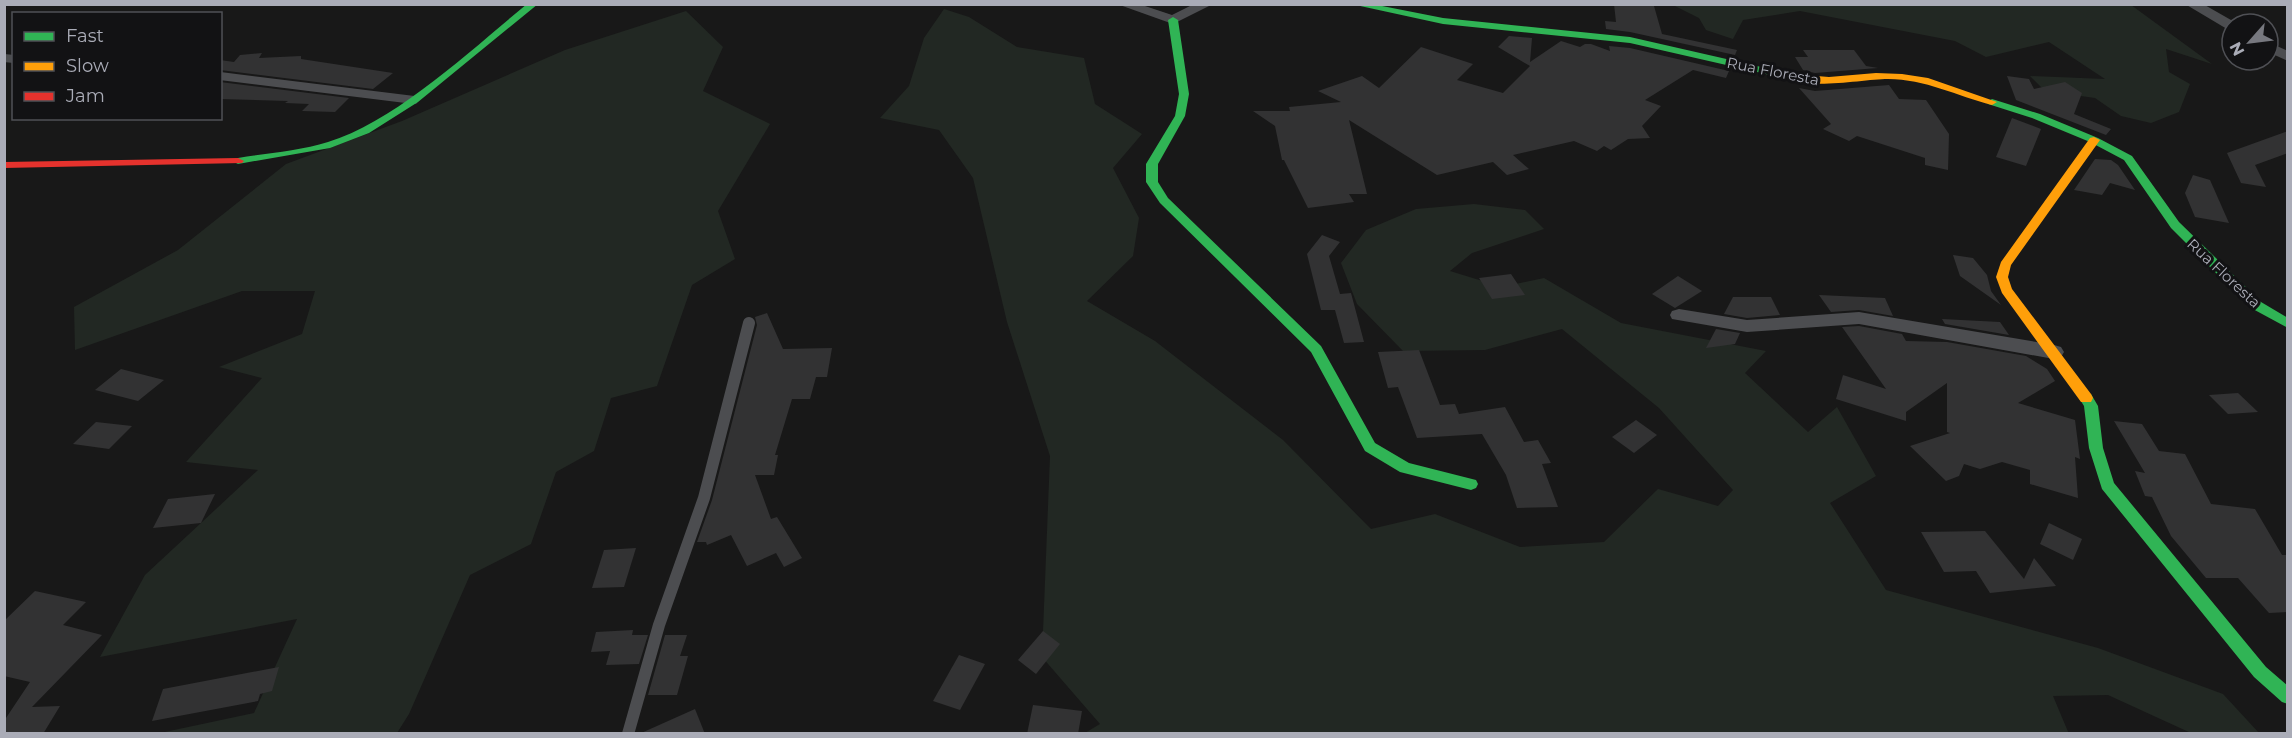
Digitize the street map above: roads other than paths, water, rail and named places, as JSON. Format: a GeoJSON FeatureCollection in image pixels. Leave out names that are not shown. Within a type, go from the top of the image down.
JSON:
{"type":"FeatureCollection","features":[{"type":"Feature","properties":{"kind":"street"},"geometry":{"type":"LineString","coordinates":[[4,165],[226,163],[273,158],[330,145],[365,131],[414,100],[534,4]]}},
{"type":"Feature","properties":{"kind":"street"},"geometry":{"type":"LineString","coordinates":[[1124,4],[1173,20],[1206,4]]}},
{"type":"Feature","properties":{"kind":"street","name":"Rua Floresta"},"geometry":{"type":"LineString","coordinates":[[1355,4],[1443,21],[1630,40],[1815,82],[1888,76],[1924,80],[2036,116],[2094,140],[2128,158],[2175,225],[2256,306],[2288,324]]}},
{"type":"Feature","properties":{"kind":"street"},"geometry":{"type":"LineString","coordinates":[[2192,4],[2220,19]]}},
{"type":"Feature","properties":{"kind":"street"},"geometry":{"type":"LineString","coordinates":[[1173,20],[1184,94],[1180,116],[1152,164],[1152,182],[1164,200],[1316,349],[1370,447],[1405,468],[1471,484]]}},
{"type":"Feature","properties":{"kind":"street"},"geometry":{"type":"LineString","coordinates":[[2094,140],[2005,265],[2002,277],[2006,290],[2054,352],[2091,406],[2096,448],[2107,485],[2129,515],[2260,672],[2288,697]]}},
{"type":"Feature","properties":{"kind":"street"},"geometry":{"type":"LineString","coordinates":[[1679,315],[1747,326],[1859,318],[2054,352]]}},
{"type":"Feature","properties":{"kind":"lane"},"geometry":{"type":"LineString","coordinates":[[222,76],[414,100]]}},
{"type":"Feature","properties":{"kind":"lane"},"geometry":{"type":"LineString","coordinates":[[628,734],[659,625],[704,498],[749,323]]}}]}
